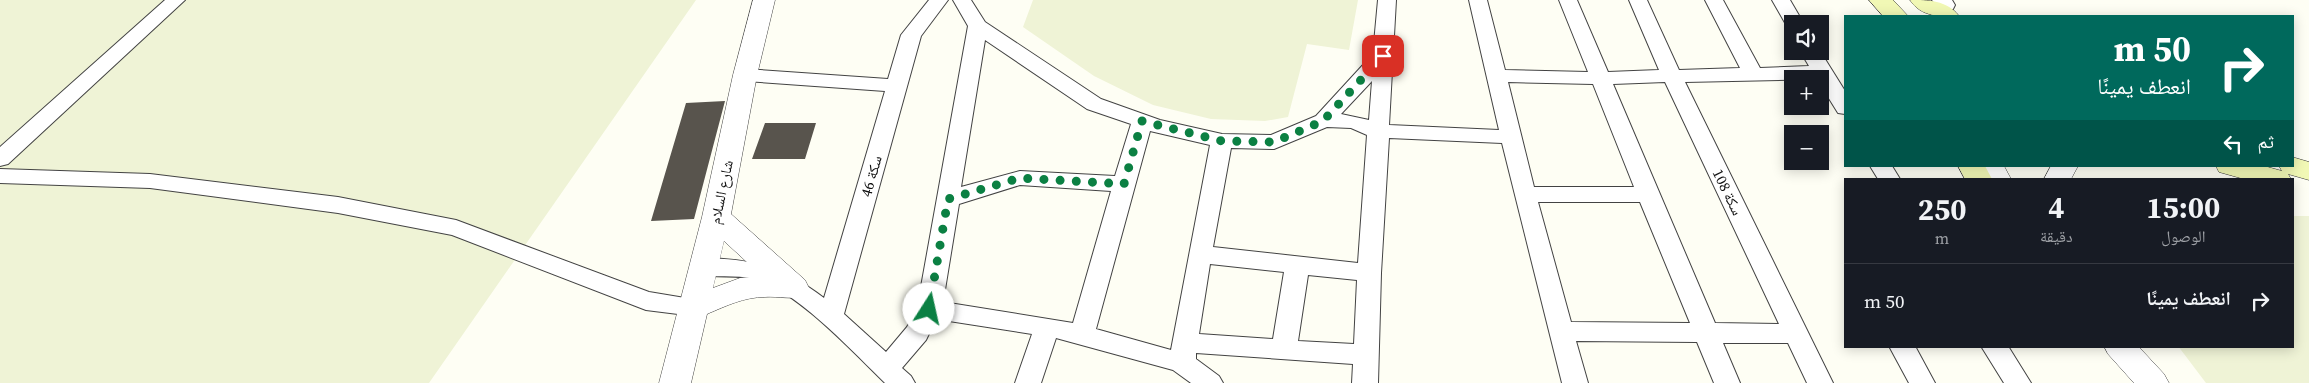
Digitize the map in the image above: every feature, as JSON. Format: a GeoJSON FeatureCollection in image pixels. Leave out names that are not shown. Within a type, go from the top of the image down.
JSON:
{"type":"FeatureCollection","features":[{"type":"Feature","properties":{"kind":"main road"},"geometry":{"type":"LineString","coordinates":[[1865,0],[1875,15]]}},
{"type":"Feature","properties":{"kind":"main road"},"geometry":{"type":"LineString","coordinates":[[1880,0],[1895,15]]}},
{"type":"Feature","properties":{"kind":"main road"},"geometry":{"type":"LineString","coordinates":[[1904,0],[1921,15]]}},
{"type":"Feature","properties":{"kind":"main road"},"geometry":{"type":"LineString","coordinates":[[1921,0],[1945,7]]}},
{"type":"Feature","properties":{"kind":"main road"},"geometry":{"type":"LineString","coordinates":[[2294,158],[2309,164]]}},
{"type":"Feature","properties":{"kind":"main road"},"geometry":{"type":"LineString","coordinates":[[1972,167],[1978,178]]}},
{"type":"Feature","properties":{"kind":"main road"},"geometry":{"type":"LineString","coordinates":[[2233,167],[2274,178]]}},
{"type":"Feature","properties":{"kind":"main road"},"geometry":{"type":"LineString","coordinates":[[2294,167],[2309,171]]}},
{"type":"Feature","properties":{"kind":"main road"},"geometry":{"type":"LineString","coordinates":[[2294,183],[2309,187]]}},
{"type":"Feature","properties":{"kind":"street"},"geometry":{"type":"LineString","coordinates":[[0,159],[176,0]]}},
{"type":"Feature","properties":{"kind":"street","name":"شارع السلام"},"geometry":{"type":"LineString","coordinates":[[675,383],[716,217],[745,75],[764,0]]}},
{"type":"Feature","properties":{"kind":"street","name":"سكة 46"},"geometry":{"type":"LineString","coordinates":[[830,317],[844,274],[911,35],[939,0]]}},
{"type":"Feature","properties":{"kind":"street"},"geometry":{"type":"LineString","coordinates":[[962,0],[978,26],[1094,104],[1142,121],[1222,141],[1274,142],[1323,121],[1346,119],[1358,121],[1377,131],[1512,137]]}},
{"type":"Feature","properties":{"kind":"street"},"geometry":{"type":"LineString","coordinates":[[1366,383],[1369,273],[1386,0]]}},
{"type":"Feature","properties":{"kind":"street"},"geometry":{"type":"LineString","coordinates":[[1478,0],[1498,76],[1525,194],[1575,383]]}},
{"type":"Feature","properties":{"kind":"street"},"geometry":{"type":"LineString","coordinates":[[1568,0],[1708,333],[1727,383]]}},
{"type":"Feature","properties":{"kind":"street","name":"سكة 108"},"geometry":{"type":"LineString","coordinates":[[1638,0],[1672,76],[1820,383]]}},
{"type":"Feature","properties":{"kind":"street"},"geometry":{"type":"LineString","coordinates":[[1714,0],[1753,73]]}},
{"type":"Feature","properties":{"kind":"street"},"geometry":{"type":"LineString","coordinates":[[1781,0],[1789,15]]}},
{"type":"Feature","properties":{"kind":"street"},"geometry":{"type":"LineString","coordinates":[[716,217],[894,376],[929,309],[978,26]]}},
{"type":"Feature","properties":{"kind":"street"},"geometry":{"type":"LineString","coordinates":[[1323,121],[1383,56]]}},
{"type":"Feature","properties":{"kind":"street"},"geometry":{"type":"LineString","coordinates":[[1498,76],[1600,78],[1784,73]]}},
{"type":"Feature","properties":{"kind":"street"},"geometry":{"type":"LineString","coordinates":[[745,75],[896,86]]}},
{"type":"Feature","properties":{"kind":"street"},"geometry":{"type":"LineString","coordinates":[[1829,83],[1844,106]]}},
{"type":"Feature","properties":{"kind":"street"},"geometry":{"type":"LineString","coordinates":[[1082,335],[1142,121]]}},
{"type":"Feature","properties":{"kind":"street"},"geometry":{"type":"LineString","coordinates":[[1184,353],[1200,254],[1222,141]]}},
{"type":"Feature","properties":{"kind":"street"},"geometry":{"type":"LineString","coordinates":[[1882,167],[1888,178]]}},
{"type":"Feature","properties":{"kind":"street"},"geometry":{"type":"LineString","coordinates":[[1991,167],[1997,178]]}},
{"type":"Feature","properties":{"kind":"street"},"geometry":{"type":"LineString","coordinates":[[2058,178],[2064,167]]}},
{"type":"Feature","properties":{"kind":"street"},"geometry":{"type":"LineString","coordinates":[[0,176],[150,181],[338,205],[456,228],[646,301],[694,308],[740,289],[765,286]]}},
{"type":"Feature","properties":{"kind":"street"},"geometry":{"type":"LineString","coordinates":[[948,199],[1020,178],[1124,184]]}},
{"type":"Feature","properties":{"kind":"street"},"geometry":{"type":"LineString","coordinates":[[1525,194],[1648,194]]}},
{"type":"Feature","properties":{"kind":"street"},"geometry":{"type":"LineString","coordinates":[[1200,254],[1369,273]]}},
{"type":"Feature","properties":{"kind":"street"},"geometry":{"type":"LineString","coordinates":[[1284,350],[1297,265]]}},
{"type":"Feature","properties":{"kind":"street"},"geometry":{"type":"LineString","coordinates":[[703,267],[743,267],[766,274],[794,288]]}},
{"type":"Feature","properties":{"kind":"street"},"geometry":{"type":"LineString","coordinates":[[703,267],[718,277],[765,286],[794,288]]}},
{"type":"Feature","properties":{"kind":"street"},"geometry":{"type":"LineString","coordinates":[[929,309],[1047,327],[1145,351],[1184,353],[1284,350],[1367,355]]}},
{"type":"Feature","properties":{"kind":"street"},"geometry":{"type":"LineString","coordinates":[[1028,383],[1047,327]]}},
{"type":"Feature","properties":{"kind":"street"},"geometry":{"type":"LineString","coordinates":[[1561,331],[1796,334]]}},
{"type":"Feature","properties":{"kind":"street"},"geometry":{"type":"LineString","coordinates":[[1903,348],[1922,383]]}},
{"type":"Feature","properties":{"kind":"street"},"geometry":{"type":"LineString","coordinates":[[1995,348],[2018,383]]}},
{"type":"Feature","properties":{"kind":"street"},"geometry":{"type":"LineString","coordinates":[[2121,348],[2153,383]]}},
{"type":"Feature","properties":{"kind":"street"},"geometry":{"type":"LineString","coordinates":[[2139,348],[2157,383]]}},
{"type":"Feature","properties":{"kind":"street"},"geometry":{"type":"LineString","coordinates":[[1184,353],[1210,383]]}},
{"type":"Feature","properties":{"kind":"green space"},"geometry":{"type":"Polygon","coordinates":[[[0,0],[696,0],[429,383],[0,383],[0,0]]]}},
{"type":"Feature","properties":{"kind":"green space"},"geometry":{"type":"Polygon","coordinates":[[[1033,0],[1358,0],[1349,50],[1307,44],[1288,117],[1265,121],[1211,119],[1153,105],[1094,76],[1023,27],[1033,0]]]}},
{"type":"Feature","properties":{"kind":"green space"},"geometry":{"type":"Polygon","coordinates":[[[2294,216],[2309,216],[2309,383],[2206,383],[2180,348],[2294,348],[2294,216]]]}},
{"type":"Feature","properties":{"kind":"building"},"geometry":{"type":"Polygon","coordinates":[[[725,101],[694,219],[651,221],[686,103],[725,101]]]}},
{"type":"Feature","properties":{"kind":"building"},"geometry":{"type":"Polygon","coordinates":[[[765,123],[816,123],[805,159],[752,159],[765,123]]]}},
{"type":"Feature","properties":{"kind":"route"},"geometry":{"type":"LineString","coordinates":[[929,309],[948,199],[1020,178],[1124,184],[1142,121],[1222,141],[1274,142],[1323,121],[1383,56]]}}]}
